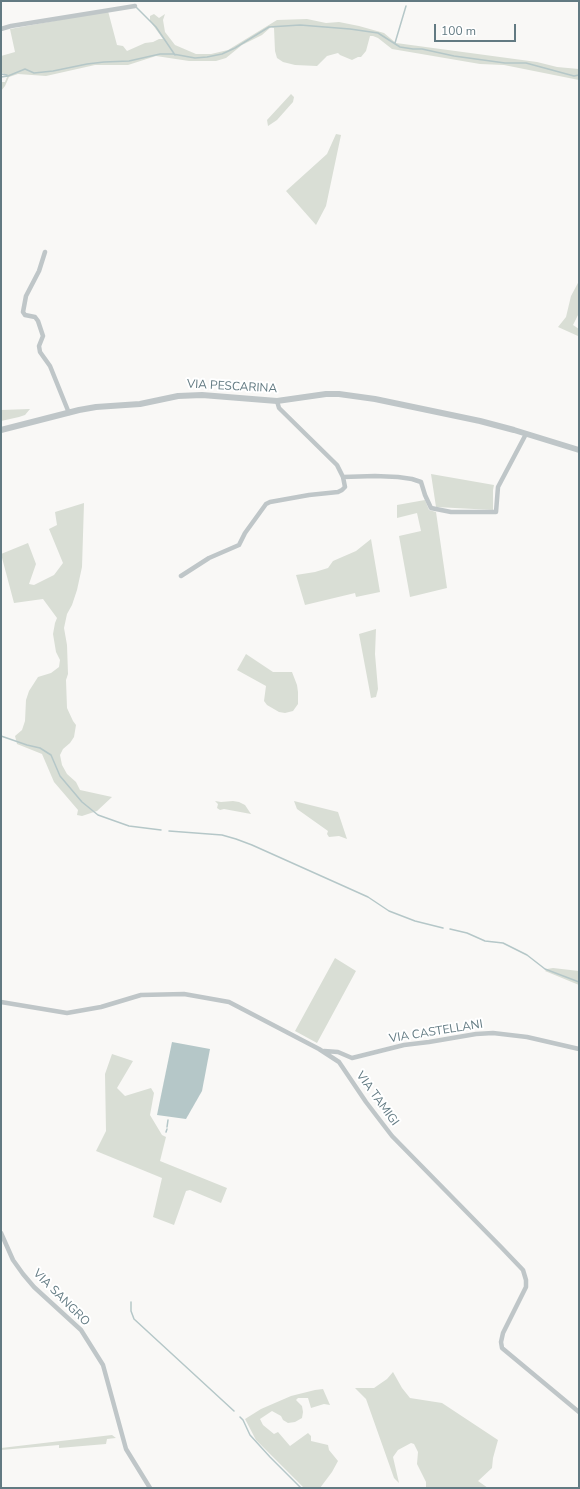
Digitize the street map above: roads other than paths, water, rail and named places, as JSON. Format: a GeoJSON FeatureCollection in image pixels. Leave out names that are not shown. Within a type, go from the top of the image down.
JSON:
{"type":"FeatureCollection","features":[{"type":"Feature","properties":{"kind":"street"},"geometry":{"type":"LineString","coordinates":[[1,29],[11,26],[135,6]]}},
{"type":"Feature","properties":{"kind":"street"},"geometry":{"type":"LineString","coordinates":[[45,252],[39,271],[26,296],[23,312],[25,315],[35,317],[38,321],[43,336],[39,346],[40,352],[50,366],[69,413]]}},
{"type":"Feature","properties":{"kind":"street","name":"VIA PESCARINA"},"geometry":{"type":"LineString","coordinates":[[1,430],[96,407],[140,404],[186,395],[277,401],[326,394],[356,395],[473,420],[579,450]]}},
{"type":"Feature","properties":{"kind":"street"},"geometry":{"type":"LineString","coordinates":[[182,576],[209,558],[239,545],[266,504],[270,502],[342,490],[345,487],[343,477],[337,465],[282,411],[277,401]]}},
{"type":"Feature","properties":{"kind":"street"},"geometry":{"type":"LineString","coordinates":[[343,477],[383,476],[412,479],[422,482],[425,495],[431,508],[451,512],[496,512],[498,487],[526,434]]}},
{"type":"Feature","properties":{"kind":"street","name":"VIA TAMIGI"},"geometry":{"type":"LineString","coordinates":[[1,1002],[67,1013],[101,1007],[141,995],[184,994],[229,1002],[322,1050],[339,1062],[366,1102],[392,1136],[522,1270],[526,1280],[526,1287],[504,1333],[501,1342],[502,1348],[579,1412]]}},
{"type":"Feature","properties":{"kind":"street","name":"VIA CASTELLANI"},"geometry":{"type":"LineString","coordinates":[[322,1050],[338,1052],[352,1058],[404,1045],[476,1034],[493,1033],[527,1038],[579,1049]]}},
{"type":"Feature","properties":{"kind":"street","name":"VIA SANGRO"},"geometry":{"type":"LineString","coordinates":[[1,1233],[13,1260],[23,1274],[34,1287],[81,1330],[103,1365],[126,1449],[150,1488]]}},
{"type":"Feature","properties":{"kind":"waterway"},"geometry":{"type":"LineString","coordinates":[[395,43],[406,6]]}},
{"type":"Feature","properties":{"kind":"waterway"},"geometry":{"type":"LineString","coordinates":[[136,7],[156,27],[175,55]]}},
{"type":"Feature","properties":{"kind":"waterway"},"geometry":{"type":"LineString","coordinates":[[1,77],[8,76],[25,69],[34,73],[53,71],[87,64],[129,61],[160,54],[173,54],[195,58],[207,57],[222,54],[235,48],[269,27],[300,25],[378,33],[400,47],[422,49],[454,56],[505,63],[526,63],[574,76],[579,75]]}},
{"type":"Feature","properties":{"kind":"waterway"},"geometry":{"type":"LineString","coordinates":[[1,74],[7,75]]}},
{"type":"Feature","properties":{"kind":"waterway"},"geometry":{"type":"LineString","coordinates":[[1,736],[40,748],[51,755],[60,776],[82,802],[98,815],[129,826],[161,830]]}},
{"type":"Feature","properties":{"kind":"waterway"},"geometry":{"type":"LineString","coordinates":[[169,831],[222,835],[236,839],[368,897],[389,911],[415,921],[443,928]]}},
{"type":"Feature","properties":{"kind":"waterway"},"geometry":{"type":"LineString","coordinates":[[450,929],[467,933],[485,941],[503,943],[527,955],[545,969],[579,982]]}},
{"type":"Feature","properties":{"kind":"waterway"},"geometry":{"type":"LineString","coordinates":[[167,1127],[168,1120]]}},
{"type":"Feature","properties":{"kind":"waterway"},"geometry":{"type":"LineString","coordinates":[[131,1302],[131,1311],[134,1319],[234,1411]]}},
{"type":"Feature","properties":{"kind":"waterway"},"geometry":{"type":"LineString","coordinates":[[240,1417],[250,1435],[301,1488]]}}]}
